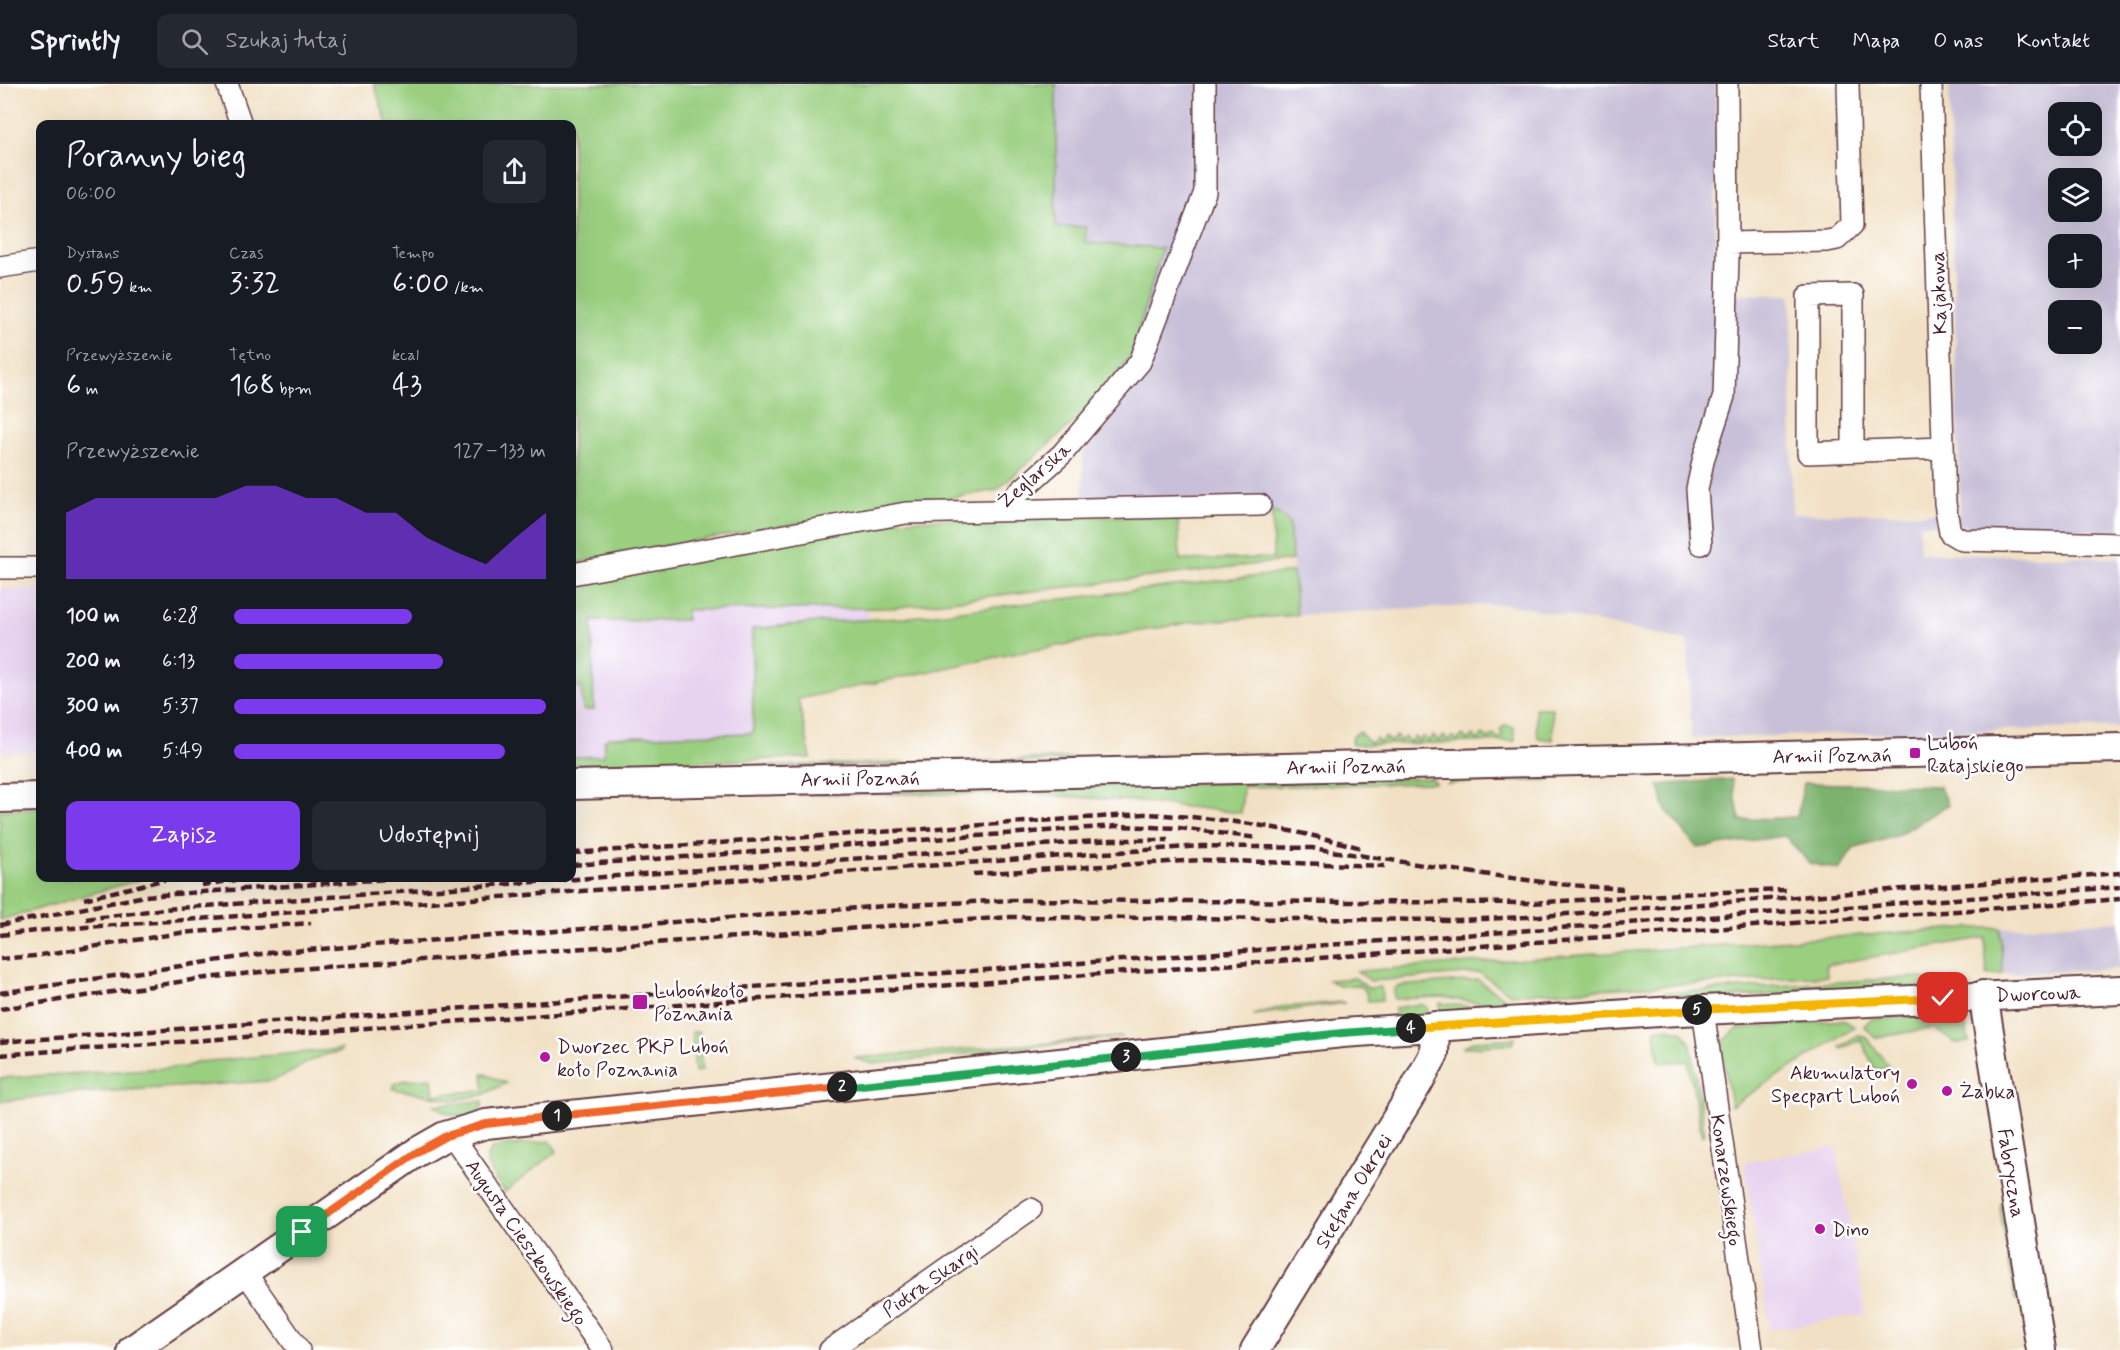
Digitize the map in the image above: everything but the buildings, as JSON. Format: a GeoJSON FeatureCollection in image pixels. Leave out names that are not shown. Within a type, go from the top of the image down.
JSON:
{"type":"FeatureCollection","features":[{"type":"Feature","properties":{"kind":"street"},"geometry":{"type":"LineString","coordinates":[[227,84],[240,120]]}},
{"type":"Feature","properties":{"kind":"street","name":"Żeglarska"},"geometry":{"type":"LineString","coordinates":[[576,573],[894,514],[998,511],[1062,454],[1140,362],[1205,192],[1205,84]]}},
{"type":"Feature","properties":{"kind":"street"},"geometry":{"type":"LineString","coordinates":[[1701,544],[1697,509],[1698,482],[1724,396],[1728,243],[1727,84]]}},
{"type":"Feature","properties":{"kind":"street"},"geometry":{"type":"LineString","coordinates":[[1728,243],[1827,241],[1837,238],[1852,225],[1848,84]]}},
{"type":"Feature","properties":{"kind":"street","name":"Kajakowa"},"geometry":{"type":"LineString","coordinates":[[1931,84],[1945,502],[1950,533],[1962,540],[2120,544]]}},
{"type":"Feature","properties":{"kind":"street"},"geometry":{"type":"LineString","coordinates":[[0,267],[36,262]]}},
{"type":"Feature","properties":{"kind":"street"},"geometry":{"type":"LineString","coordinates":[[1853,451],[1852,295],[1808,296],[1808,453],[1944,448]]}},
{"type":"Feature","properties":{"kind":"street"},"geometry":{"type":"LineString","coordinates":[[998,511],[1260,505]]}},
{"type":"Feature","properties":{"kind":"street"},"geometry":{"type":"LineString","coordinates":[[0,568],[36,568]]}},
{"type":"Feature","properties":{"kind":"street","name":"Armii Poznań"},"geometry":{"type":"LineString","coordinates":[[576,785],[2120,748]]}},
{"type":"Feature","properties":{"kind":"street"},"geometry":{"type":"LineString","coordinates":[[0,798],[36,797]]}},
{"type":"Feature","properties":{"kind":"street","name":"Dworcowa"},"geometry":{"type":"LineString","coordinates":[[132,1350],[417,1152],[451,1134],[486,1124],[1342,1033],[1703,1010],[2120,990]]}},
{"type":"Feature","properties":{"kind":"street","name":"Fabryczna"},"geometry":{"type":"LineString","coordinates":[[1983,995],[2041,1350]]}},
{"type":"Feature","properties":{"kind":"street","name":"Konarzewskiego"},"geometry":{"type":"LineString","coordinates":[[1703,1010],[1752,1350]]}},
{"type":"Feature","properties":{"kind":"street","name":"Stefana Okrzei"},"geometry":{"type":"LineString","coordinates":[[1255,1350],[1417,1085],[1434,1054],[1435,1026]]}},
{"type":"Feature","properties":{"kind":"street","name":"Augusta Cieszkowskiego"},"geometry":{"type":"LineString","coordinates":[[451,1134],[603,1350]]}},
{"type":"Feature","properties":{"kind":"street","name":"Piotra Skargi"},"geometry":{"type":"LineString","coordinates":[[830,1350],[1031,1209]]}},
{"type":"Feature","properties":{"kind":"street"},"geometry":{"type":"LineString","coordinates":[[244,1272],[299,1350]]}},
{"type":"Feature","properties":{"kind":"shaded area"},"geometry":{"type":"Polygon","coordinates":[[[1056,84],[1716,84],[1715,294],[1791,295],[1792,514],[1960,513],[1949,84],[2120,84],[2120,531],[1919,524],[1920,553],[2120,558],[2120,727],[1691,738],[1688,641],[1507,604],[1297,615],[1289,522],[1257,498],[1083,503],[1083,414],[1161,248],[1085,243],[1056,227],[1056,84]]]}},
{"type":"Feature","properties":{"kind":"shaded area"},"geometry":{"type":"Polygon","coordinates":[[[867,553],[870,684],[798,699],[811,758],[576,760],[576,605],[867,553]]]}},
{"type":"Feature","properties":{"kind":"shaded area"},"geometry":{"type":"Polygon","coordinates":[[[0,588],[36,589],[36,752],[0,753],[0,588]]]}},
{"type":"Feature","properties":{"kind":"shaded area"},"geometry":{"type":"Polygon","coordinates":[[[2120,921],[2120,969],[2003,974],[2000,928],[2120,921]]]}},
{"type":"Feature","properties":{"kind":"shaded area"},"geometry":{"type":"Polygon","coordinates":[[[1836,1147],[1866,1314],[1770,1330],[1744,1162],[1836,1147]]]}},
{"type":"Feature","properties":{"kind":"green space"},"geometry":{"type":"Polygon","coordinates":[[[374,84],[1056,84],[1056,227],[1086,227],[1085,243],[1162,248],[1131,356],[1083,414],[997,490],[616,554],[576,563],[576,120],[386,120],[374,84]]]}},
{"type":"Feature","properties":{"kind":"green space"},"geometry":{"type":"Polygon","coordinates":[[[1263,503],[1289,522],[1292,560],[892,608],[686,610],[686,620],[592,621],[594,710],[583,710],[581,687],[576,687],[576,584],[893,520],[1178,516],[1180,560],[1273,558],[1272,513],[1263,512],[1263,503]]]}},
{"type":"Feature","properties":{"kind":"green space"},"geometry":{"type":"Polygon","coordinates":[[[1293,572],[1297,615],[1192,622],[1007,655],[798,699],[811,758],[576,765],[576,757],[604,756],[604,741],[609,737],[753,733],[752,629],[818,622],[902,618],[1293,572]]]}},
{"type":"Feature","properties":{"kind":"green space"},"geometry":{"type":"Polygon","coordinates":[[[1535,708],[1552,708],[1553,740],[1538,738],[1535,708]]]}},
{"type":"Feature","properties":{"kind":"green space"},"geometry":{"type":"Polygon","coordinates":[[[1504,725],[1514,727],[1515,741],[1352,745],[1353,736],[1359,732],[1370,743],[1376,738],[1380,742],[1385,737],[1390,742],[1396,736],[1400,741],[1405,737],[1410,742],[1414,737],[1419,741],[1423,736],[1429,741],[1433,736],[1439,741],[1444,736],[1447,740],[1453,736],[1457,740],[1463,735],[1467,740],[1473,735],[1478,740],[1483,735],[1488,739],[1494,734],[1498,739],[1503,735],[1500,731],[1504,725]]]}},
{"type":"Feature","properties":{"kind":"green space"},"geometry":{"type":"Polygon","coordinates":[[[1197,755],[1197,758],[576,773],[576,771],[1197,755]]]}},
{"type":"Feature","properties":{"kind":"green space"},"geometry":{"type":"Polygon","coordinates":[[[1551,773],[1551,780],[1448,783],[1453,777],[1551,773]]]}},
{"type":"Feature","properties":{"kind":"green space"},"geometry":{"type":"Polygon","coordinates":[[[1432,778],[1435,783],[1243,787],[1241,813],[1133,801],[1033,794],[790,794],[1432,778]]]}},
{"type":"Feature","properties":{"kind":"green space"},"geometry":{"type":"Polygon","coordinates":[[[1732,779],[1740,820],[1797,817],[1804,783],[1939,786],[1948,805],[1896,836],[1853,849],[1839,870],[1809,863],[1785,836],[1697,848],[1664,807],[1659,785],[1732,779]]]}},
{"type":"Feature","properties":{"kind":"green space"},"geometry":{"type":"Polygon","coordinates":[[[36,809],[36,882],[131,882],[0,920],[0,810],[36,809]]]}},
{"type":"Feature","properties":{"kind":"green space"},"geometry":{"type":"Polygon","coordinates":[[[1962,928],[2000,928],[2003,974],[1987,975],[1985,938],[1826,965],[1827,976],[1511,994],[1480,973],[1371,981],[1357,971],[1962,928]]]}},
{"type":"Feature","properties":{"kind":"green space"},"geometry":{"type":"Polygon","coordinates":[[[1919,977],[1938,985],[1665,1001],[1665,993],[1919,977]]]}},
{"type":"Feature","properties":{"kind":"green space"},"geometry":{"type":"Polygon","coordinates":[[[1355,978],[1368,988],[1381,987],[1382,1000],[1368,1001],[1366,992],[1358,985],[1339,986],[1329,980],[1355,978]]]}},
{"type":"Feature","properties":{"kind":"green space"},"geometry":{"type":"Polygon","coordinates":[[[1478,980],[1511,1002],[1652,994],[1652,1002],[1581,1006],[1483,1004],[1443,997],[1394,999],[1394,989],[1398,986],[1478,980]]]}},
{"type":"Feature","properties":{"kind":"green space"},"geometry":{"type":"Polygon","coordinates":[[[1345,1003],[1253,1015],[1282,1007],[1345,1003]]]}},
{"type":"Feature","properties":{"kind":"green space"},"geometry":{"type":"Polygon","coordinates":[[[1440,1003],[1480,1008],[1540,1011],[1440,1016],[1440,1003]]]}},
{"type":"Feature","properties":{"kind":"green space"},"geometry":{"type":"Polygon","coordinates":[[[1422,1004],[1427,1008],[1430,1017],[1396,1020],[1395,1008],[1422,1004]]]}},
{"type":"Feature","properties":{"kind":"green space"},"geometry":{"type":"Polygon","coordinates":[[[1949,1015],[1965,1024],[1969,1042],[1955,1043],[1933,1028],[1875,1038],[1864,1026],[1871,1019],[1949,1015]]]}},
{"type":"Feature","properties":{"kind":"green space"},"geometry":{"type":"Polygon","coordinates":[[[1843,1020],[1855,1027],[1731,1106],[1722,1048],[1726,1039],[1737,1029],[1843,1020]]]}},
{"type":"Feature","properties":{"kind":"green space"},"geometry":{"type":"Polygon","coordinates":[[[1667,1028],[1683,1032],[1691,1045],[1705,1134],[1702,1136],[1688,1061],[1659,1063],[1655,1029],[1667,1028]]]}},
{"type":"Feature","properties":{"kind":"green space"},"geometry":{"type":"Polygon","coordinates":[[[692,1032],[699,1032],[702,1071],[695,1072],[692,1032]]]}},
{"type":"Feature","properties":{"kind":"green space"},"geometry":{"type":"Polygon","coordinates":[[[1857,1035],[1865,1036],[1889,1066],[1881,1070],[1874,1068],[1861,1039],[1841,1049],[1840,1047],[1857,1035]]]}},
{"type":"Feature","properties":{"kind":"green space"},"geometry":{"type":"Polygon","coordinates":[[[1122,1037],[873,1064],[854,1058],[1122,1037]]]}},
{"type":"Feature","properties":{"kind":"green space"},"geometry":{"type":"Polygon","coordinates":[[[1515,1038],[1513,1044],[1462,1048],[1474,1041],[1515,1038]]]}},
{"type":"Feature","properties":{"kind":"green space"},"geometry":{"type":"Polygon","coordinates":[[[341,1049],[340,1052],[319,1057],[270,1081],[50,1095],[0,1102],[0,1078],[184,1067],[199,1062],[341,1049]]]}},
{"type":"Feature","properties":{"kind":"green space"},"geometry":{"type":"Polygon","coordinates":[[[483,1073],[506,1083],[483,1095],[453,1100],[393,1089],[394,1084],[405,1080],[432,1078],[434,1095],[484,1090],[483,1073]]]}},
{"type":"Feature","properties":{"kind":"green space"},"geometry":{"type":"Polygon","coordinates":[[[483,1101],[480,1114],[467,1116],[450,1114],[434,1105],[483,1101]]]}},
{"type":"Feature","properties":{"kind":"green space"},"geometry":{"type":"Polygon","coordinates":[[[550,1141],[557,1151],[505,1192],[489,1168],[487,1156],[490,1151],[497,1147],[550,1141]]]}},
{"type":"Feature","properties":{"kind":"green space"},"geometry":{"type":"Polygon","coordinates":[[[2001,1204],[2010,1226],[2022,1298],[2015,1299],[2001,1204]]]}},
{"type":"Feature","properties":{"kind":"railway"},"geometry":{"type":"LineString","coordinates":[[576,853],[1144,814],[1254,825],[1361,848]]}},
{"type":"Feature","properties":{"kind":"railway"},"geometry":{"type":"LineString","coordinates":[[576,865],[1116,826],[1179,828],[1258,838]]}},
{"type":"Feature","properties":{"kind":"railway"},"geometry":{"type":"LineString","coordinates":[[576,879],[1111,840],[1168,840]]}},
{"type":"Feature","properties":{"kind":"railway"},"geometry":{"type":"LineString","coordinates":[[0,935],[1201,846],[1312,848],[1475,873]]}},
{"type":"Feature","properties":{"kind":"railway"},"geometry":{"type":"LineString","coordinates":[[973,874],[1201,860],[1385,866]]}},
{"type":"Feature","properties":{"kind":"railway"},"geometry":{"type":"LineString","coordinates":[[1468,872],[1557,884],[1623,889]]}},
{"type":"Feature","properties":{"kind":"railway"},"geometry":{"type":"LineString","coordinates":[[0,1009],[198,979],[270,971],[1010,917],[1459,920],[2120,873]]}},
{"type":"Feature","properties":{"kind":"railway"},"geometry":{"type":"LineString","coordinates":[[84,899],[154,882]]}},
{"type":"Feature","properties":{"kind":"railway"},"geometry":{"type":"LineString","coordinates":[[202,885],[222,882]]}},
{"type":"Feature","properties":{"kind":"railway"},"geometry":{"type":"LineString","coordinates":[[0,925],[145,896],[345,882]]}},
{"type":"Feature","properties":{"kind":"railway"},"geometry":{"type":"LineString","coordinates":[[86,919],[164,909],[535,882]]}},
{"type":"Feature","properties":{"kind":"railway"},"geometry":{"type":"LineString","coordinates":[[0,1042],[2120,887]]}},
{"type":"Feature","properties":{"kind":"railway"},"geometry":{"type":"LineString","coordinates":[[0,993],[268,953],[885,906],[1014,900],[1529,903],[1786,890]]}},
{"type":"Feature","properties":{"kind":"railway"},"geometry":{"type":"LineString","coordinates":[[0,1055],[2120,899]]}},
{"type":"Feature","properties":{"kind":"railway"},"geometry":{"type":"LineString","coordinates":[[0,959],[34,956],[180,933],[311,923]]}},
{"type":"Feature","properties":{"kind":"place","name":"Luboń Ratajskiego"},"geometry":{"type":"Point","coordinates":[1915,753]}},
{"type":"Feature","properties":{"kind":"place","name":"Luboń koło Poznania"},"geometry":{"type":"Point","coordinates":[640,1002]}},
{"type":"Feature","properties":{"kind":"place","name":"Dworzec PKP Luboń koło Poznania"},"geometry":{"type":"Point","coordinates":[545,1057]}},
{"type":"Feature","properties":{"kind":"place","name":"Akumulatory Specpart Luboń"},"geometry":{"type":"Point","coordinates":[1912,1084]}},
{"type":"Feature","properties":{"kind":"place","name":"Żabka"},"geometry":{"type":"Point","coordinates":[1947,1091]}},
{"type":"Feature","properties":{"kind":"place","name":"Dino"},"geometry":{"type":"Point","coordinates":[1820,1229]}},
{"type":"Feature","properties":{"kind":"route"},"geometry":{"type":"LineString","coordinates":[[302,1232],[430,1143],[459,1131],[486,1124],[983,1073],[1342,1033],[1659,1012],[1943,998]]}}]}
